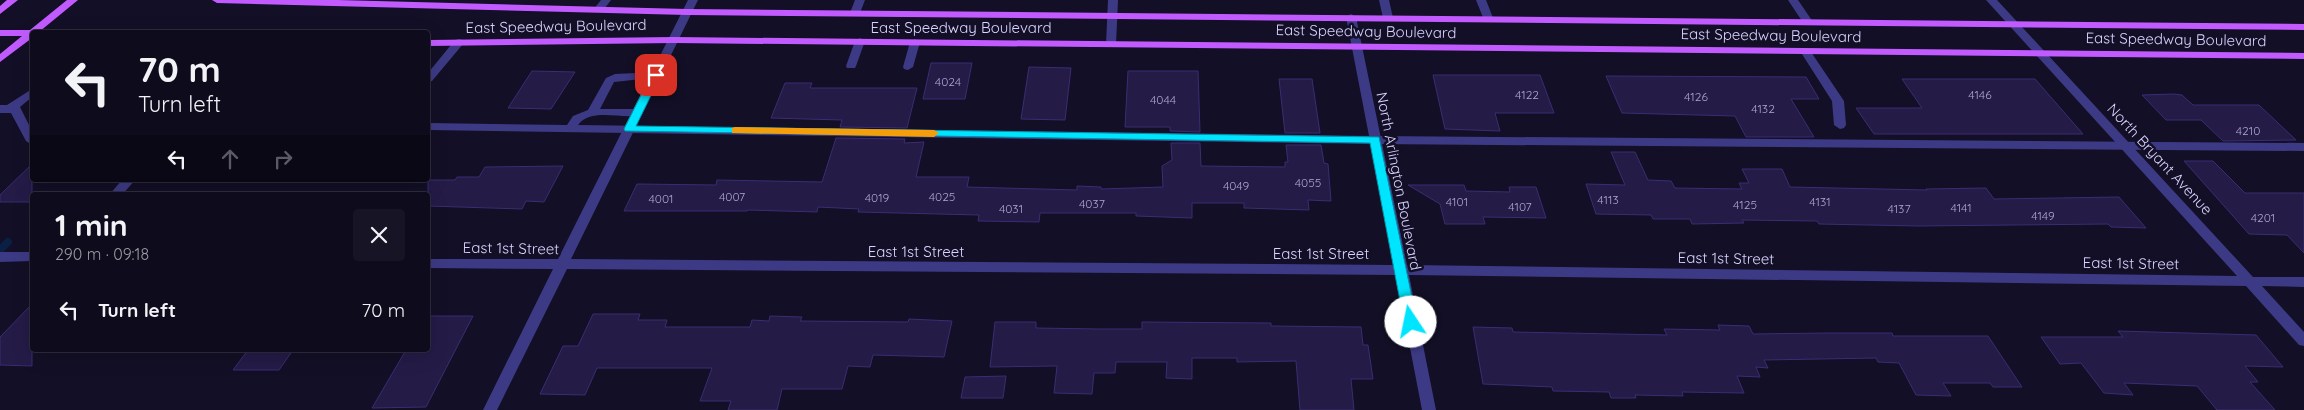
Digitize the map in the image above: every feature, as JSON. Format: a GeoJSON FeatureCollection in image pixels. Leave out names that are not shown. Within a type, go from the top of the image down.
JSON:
{"type":"FeatureCollection","features":[{"type":"Feature","properties":{"kind":"main road"},"geometry":{"type":"LineString","coordinates":[[0,11],[13,0]]}},
{"type":"Feature","properties":{"kind":"main road"},"geometry":{"type":"LineString","coordinates":[[36,30],[73,0]]}},
{"type":"Feature","properties":{"kind":"main road","name":"East Speedway Boulevard"},"geometry":{"type":"LineString","coordinates":[[217,0],[427,3],[687,12],[2304,27]]}},
{"type":"Feature","properties":{"kind":"main road"},"geometry":{"type":"LineString","coordinates":[[0,33],[30,33]]}},
{"type":"Feature","properties":{"kind":"main road"},"geometry":{"type":"LineString","coordinates":[[0,59],[30,35]]}},
{"type":"Feature","properties":{"kind":"main road","name":"East Speedway Boulevard"},"geometry":{"type":"LineString","coordinates":[[430,43],[674,40],[2304,56]]}},
{"type":"Feature","properties":{"kind":"street"},"geometry":{"type":"LineString","coordinates":[[598,10],[606,0]]}},
{"type":"Feature","properties":{"kind":"street"},"geometry":{"type":"LineString","coordinates":[[490,410],[693,0]]}},
{"type":"Feature","properties":{"kind":"street"},"geometry":{"type":"LineString","coordinates":[[855,13],[860,0]]}},
{"type":"Feature","properties":{"kind":"street"},"geometry":{"type":"LineString","coordinates":[[1111,44],[1113,0]]}},
{"type":"Feature","properties":{"kind":"street"},"geometry":{"type":"LineString","coordinates":[[1384,0],[1388,18]]}},
{"type":"Feature","properties":{"kind":"street"},"geometry":{"type":"LineString","coordinates":[[1482,0],[1488,18]]}},
{"type":"Feature","properties":{"kind":"street"},"geometry":{"type":"LineString","coordinates":[[1793,0],[1808,22]]}},
{"type":"Feature","properties":{"kind":"street","name":"North Bryant Avenue"},"geometry":{"type":"LineString","coordinates":[[1991,0],[2304,341]]}},
{"type":"Feature","properties":{"kind":"street","name":"North Arlington Boulevard"},"geometry":{"type":"LineString","coordinates":[[1351,17],[1429,410]]}},
{"type":"Feature","properties":{"kind":"street"},"geometry":{"type":"LineString","coordinates":[[430,77],[459,42]]}},
{"type":"Feature","properties":{"kind":"street"},"geometry":{"type":"LineString","coordinates":[[851,66],[860,42]]}},
{"type":"Feature","properties":{"kind":"street"},"geometry":{"type":"LineString","coordinates":[[908,66],[915,42]]}},
{"type":"Feature","properties":{"kind":"street"},"geometry":{"type":"LineString","coordinates":[[1805,50],[1838,101],[1840,125]]}},
{"type":"Feature","properties":{"kind":"street"},"geometry":{"type":"LineString","coordinates":[[593,112],[610,80],[615,77],[656,75]]}},
{"type":"Feature","properties":{"kind":"street"},"geometry":{"type":"LineString","coordinates":[[5,109],[30,93]]}},
{"type":"Feature","properties":{"kind":"street"},"geometry":{"type":"LineString","coordinates":[[5,109],[16,109],[30,138]]}},
{"type":"Feature","properties":{"kind":"street"},"geometry":{"type":"LineString","coordinates":[[570,129],[577,119],[593,112],[637,113]]}},
{"type":"Feature","properties":{"kind":"street"},"geometry":{"type":"LineString","coordinates":[[430,128],[629,129],[1375,140],[2304,147]]}},
{"type":"Feature","properties":{"kind":"street"},"geometry":{"type":"LineString","coordinates":[[118,192],[127,182]]}},
{"type":"Feature","properties":{"kind":"street"},"geometry":{"type":"LineString","coordinates":[[0,258],[30,257]]}},
{"type":"Feature","properties":{"kind":"street","name":"East 1st Street"},"geometry":{"type":"LineString","coordinates":[[430,263],[1400,270],[2304,282]]}},
{"type":"Feature","properties":{"kind":"building"},"geometry":{"type":"Polygon","coordinates":[[[931,63],[972,63],[965,99],[923,99],[931,63]]]}},
{"type":"Feature","properties":{"kind":"building"},"geometry":{"type":"Polygon","coordinates":[[[1029,67],[1071,68],[1065,120],[1021,119],[1029,67]]]}},
{"type":"Feature","properties":{"kind":"building"},"geometry":{"type":"Polygon","coordinates":[[[532,71],[575,72],[551,109],[508,108],[532,71]]]}},
{"type":"Feature","properties":{"kind":"building"},"geometry":{"type":"Polygon","coordinates":[[[1128,71],[1198,71],[1200,132],[1170,131],[1170,127],[1125,127],[1128,71]]]}},
{"type":"Feature","properties":{"kind":"building"},"geometry":{"type":"Polygon","coordinates":[[[1433,75],[1540,75],[1554,113],[1495,113],[1500,131],[1445,129],[1433,75]]]}},
{"type":"Feature","properties":{"kind":"building"},"geometry":{"type":"Polygon","coordinates":[[[1606,76],[1806,77],[1819,99],[1791,99],[1814,137],[1746,137],[1735,116],[1622,113],[1606,76]]]}},
{"type":"Feature","properties":{"kind":"building"},"geometry":{"type":"Polygon","coordinates":[[[1279,79],[1312,79],[1320,133],[1285,133],[1279,79]]]}},
{"type":"Feature","properties":{"kind":"building"},"geometry":{"type":"Polygon","coordinates":[[[1902,79],[2035,79],[2083,134],[1874,134],[1856,108],[1922,108],[1902,79]]]}},
{"type":"Feature","properties":{"kind":"building"},"geometry":{"type":"Polygon","coordinates":[[[785,83],[812,83],[810,88],[917,88],[907,128],[840,127],[842,120],[771,118],[785,83]]]}},
{"type":"Feature","properties":{"kind":"building"},"geometry":{"type":"Polygon","coordinates":[[[2142,95],[2182,95],[2193,105],[2259,105],[2296,140],[2223,141],[2201,120],[2166,120],[2142,95]]]}},
{"type":"Feature","properties":{"kind":"building"},"geometry":{"type":"Polygon","coordinates":[[[836,138],[905,139],[904,143],[924,142],[916,177],[969,177],[967,187],[1077,190],[1077,186],[1101,187],[1101,189],[1163,187],[1162,166],[1172,160],[1171,143],[1200,143],[1201,166],[1285,167],[1285,162],[1288,162],[1286,145],[1321,145],[1324,163],[1328,164],[1331,201],[1308,200],[1309,210],[1244,208],[1244,203],[1192,203],[1192,218],[1136,216],[1136,213],[1040,213],[1039,222],[978,221],[979,215],[858,212],[859,209],[818,207],[817,212],[748,210],[624,211],[637,184],[716,185],[717,180],[822,182],[836,138]]]}},
{"type":"Feature","properties":{"kind":"building"},"geometry":{"type":"Polygon","coordinates":[[[1611,152],[1635,152],[1648,180],[1671,181],[1675,188],[1742,189],[1739,183],[1749,183],[1742,169],[1782,169],[1790,187],[1927,190],[1986,188],[1994,199],[2119,197],[2146,228],[2111,227],[2108,224],[1919,226],[1819,224],[1817,221],[1742,220],[1744,223],[1692,224],[1690,219],[1653,219],[1651,215],[1596,214],[1586,184],[1625,185],[1611,152]]]}},
{"type":"Feature","properties":{"kind":"building"},"geometry":{"type":"Polygon","coordinates":[[[2184,161],[2213,161],[2245,193],[2304,193],[2304,253],[2287,235],[2249,234],[2184,161]]]}},
{"type":"Feature","properties":{"kind":"building"},"geometry":{"type":"Polygon","coordinates":[[[30,166],[32,192],[30,192],[30,202],[0,202],[0,195],[30,166]]]}},
{"type":"Feature","properties":{"kind":"building"},"geometry":{"type":"Polygon","coordinates":[[[563,166],[544,202],[526,201],[522,209],[430,206],[428,182],[430,180],[455,180],[457,177],[479,177],[485,167],[563,166]]]}},
{"type":"Feature","properties":{"kind":"building"},"geometry":{"type":"Polygon","coordinates":[[[1408,185],[1464,185],[1466,191],[1510,192],[1509,187],[1536,187],[1546,218],[1483,217],[1485,224],[1445,224],[1440,204],[1408,185]]]}},
{"type":"Feature","properties":{"kind":"building"},"geometry":{"type":"Polygon","coordinates":[[[30,306],[30,352],[32,352],[32,366],[0,365],[0,337],[30,306]]]}},
{"type":"Feature","properties":{"kind":"building"},"geometry":{"type":"Polygon","coordinates":[[[593,314],[640,314],[638,320],[667,320],[665,327],[750,327],[752,320],[769,321],[770,316],[802,317],[800,321],[908,322],[909,319],[952,321],[944,357],[873,355],[870,367],[848,366],[842,389],[782,389],[777,410],[728,410],[731,401],[700,401],[712,368],[597,368],[585,395],[540,394],[563,346],[578,346],[593,314]]]}},
{"type":"Feature","properties":{"kind":"building"},"geometry":{"type":"Polygon","coordinates":[[[430,316],[473,316],[426,407],[372,408],[405,352],[430,352],[430,316]]]}},
{"type":"Feature","properties":{"kind":"building"},"geometry":{"type":"Polygon","coordinates":[[[995,322],[1036,322],[1036,328],[1099,329],[1142,329],[1142,322],[1271,323],[1271,326],[1361,327],[1363,345],[1368,345],[1373,379],[1351,379],[1354,410],[1300,410],[1296,361],[1237,362],[1237,358],[1192,358],[1192,379],[1166,378],[1167,362],[1116,362],[1115,373],[1094,373],[1092,394],[1054,393],[1057,366],[990,367],[995,322]]]}},
{"type":"Feature","properties":{"kind":"building"},"geometry":{"type":"Polygon","coordinates":[[[1718,325],[1749,326],[1753,334],[1892,333],[1893,336],[1988,336],[2022,387],[1993,387],[1990,383],[1943,383],[1951,396],[1916,395],[1899,363],[1878,362],[1876,358],[1764,360],[1768,368],[1756,367],[1760,377],[1737,376],[1744,393],[1682,392],[1683,396],[1635,395],[1636,398],[1611,398],[1609,392],[1553,391],[1552,387],[1483,384],[1473,327],[1512,328],[1513,332],[1667,335],[1664,329],[1720,330],[1718,325]]]}},
{"type":"Feature","properties":{"kind":"building"},"geometry":{"type":"Polygon","coordinates":[[[2118,331],[2256,335],[2283,367],[2245,366],[2258,382],[2250,382],[2275,410],[2217,410],[2197,386],[2124,383],[2133,395],[2104,393],[2081,363],[2060,364],[2041,337],[2123,337],[2118,331]]]}},
{"type":"Feature","properties":{"kind":"building"},"geometry":{"type":"Polygon","coordinates":[[[246,352],[292,352],[279,370],[233,370],[246,352]]]}},
{"type":"Feature","properties":{"kind":"building"},"geometry":{"type":"Polygon","coordinates":[[[1006,376],[1003,398],[961,398],[965,377],[1006,376]]]}},
{"type":"Feature","properties":{"kind":"waterway"},"geometry":{"type":"LineString","coordinates":[[0,250],[8,242]]}},
{"type":"Feature","properties":{"kind":"slow traffic"},"geometry":{"type":"LineString","coordinates":[[735,131],[934,133]]}},
{"type":"Feature","properties":{"kind":"route"},"geometry":{"type":"LineString","coordinates":[[656,75],[629,129],[1375,140],[1411,322]]}}]}
